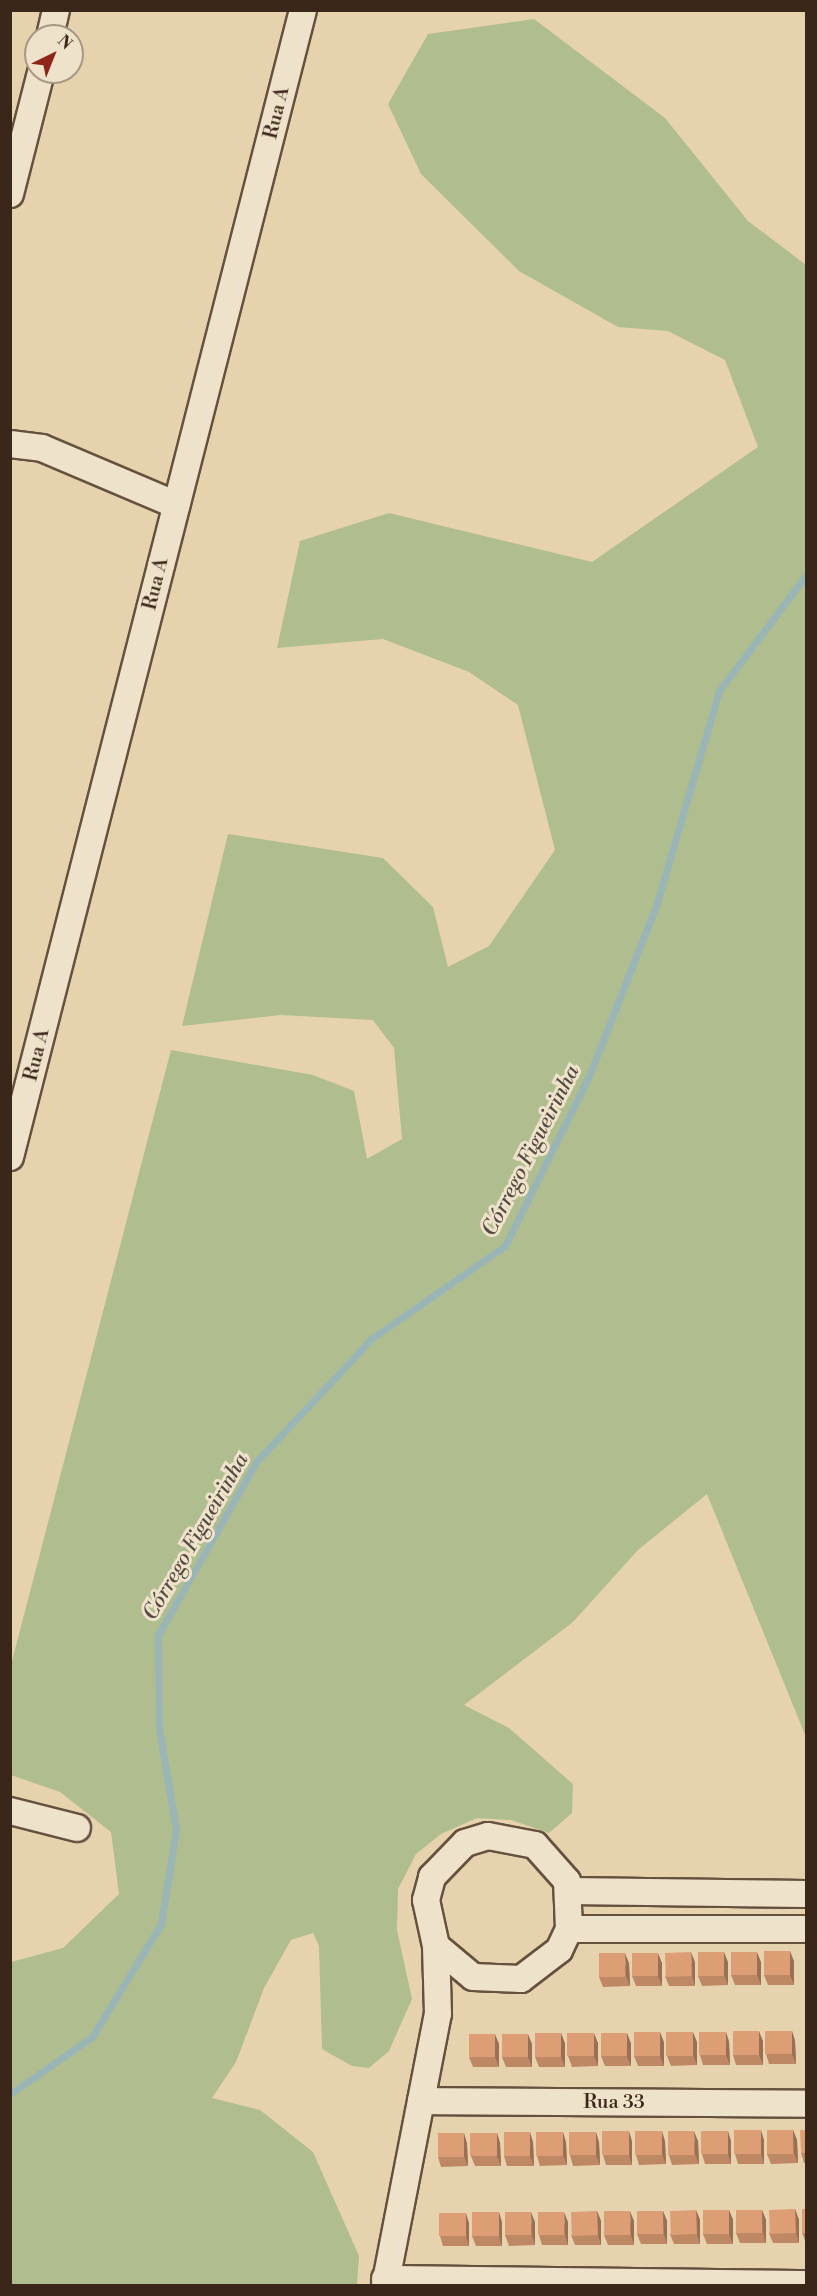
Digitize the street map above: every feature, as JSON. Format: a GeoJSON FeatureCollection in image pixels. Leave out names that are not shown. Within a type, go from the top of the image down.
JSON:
{"type":"FeatureCollection","features":[{"type":"Feature","properties":{"kind":"street","name":"Rua A"},"geometry":{"type":"LineString","coordinates":[[10,1158],[303,10]]}},
{"type":"Feature","properties":{"kind":"street"},"geometry":{"type":"LineString","coordinates":[[10,194],[38,84]]}},
{"type":"Feature","properties":{"kind":"street"},"geometry":{"type":"LineString","coordinates":[[10,444],[52,452],[176,505]]}},
{"type":"Feature","properties":{"kind":"street"},"geometry":{"type":"LineString","coordinates":[[10,1811],[77,1828]]}},
{"type":"Feature","properties":{"kind":"street"},"geometry":{"type":"LineString","coordinates":[[436,1946],[473,1977],[521,1979],[543,1968],[569,1929],[568,1891],[554,1861],[535,1845],[489,1836],[465,1843],[432,1877],[426,1900],[436,1946],[438,2014],[385,2282],[807,2284]]}},
{"type":"Feature","properties":{"kind":"street"},"geometry":{"type":"LineString","coordinates":[[568,1891],[807,1894]]}},
{"type":"Feature","properties":{"kind":"street"},"geometry":{"type":"LineString","coordinates":[[569,1929],[807,1929]]}},
{"type":"Feature","properties":{"kind":"street"},"geometry":{"type":"LineString","coordinates":[[438,2014],[473,1977]]}},
{"type":"Feature","properties":{"kind":"street","name":"Rua 33"},"geometry":{"type":"LineString","coordinates":[[421,2101],[807,2104]]}},
{"type":"Feature","properties":{"kind":"green space"},"geometry":{"type":"Polygon","coordinates":[[[534,19],[665,118],[748,221],[806,265],[806,1737],[707,1494],[638,1550],[573,1622],[464,1705],[509,1728],[573,1784],[572,1813],[549,1833],[511,1820],[477,1818],[441,1834],[416,1854],[398,1889],[397,1930],[412,1999],[389,2051],[369,2068],[352,2066],[322,2049],[319,1946],[313,1933],[291,1940],[264,1988],[236,2062],[212,2098],[260,2110],[313,2152],[359,2256],[357,2285],[11,2285],[11,1962],[63,1948],[119,1894],[111,1832],[60,1792],[11,1775],[11,1665],[171,1050],[313,1075],[354,1091],[367,1159],[402,1139],[394,1048],[373,1020],[281,1015],[182,1026],[228,834],[383,858],[433,907],[448,967],[489,946],[555,850],[518,705],[469,672],[383,639],[277,648],[300,541],[389,513],[592,562],[758,447],[725,360],[668,331],[618,327],[519,271],[421,174],[388,104],[428,34],[534,19]]]}},
{"type":"Feature","properties":{"kind":"building"},"geometry":{"type":"Polygon","coordinates":[[[764,1951],[790,1951],[790,1975],[764,1975],[764,1951]]]}},
{"type":"Feature","properties":{"kind":"building"},"geometry":{"type":"Polygon","coordinates":[[[691,1952],[692,1976],[666,1977],[665,1953],[691,1952]]]}},
{"type":"Feature","properties":{"kind":"building"},"geometry":{"type":"Polygon","coordinates":[[[698,1952],[724,1952],[724,1976],[698,1976],[698,1952]]]}},
{"type":"Feature","properties":{"kind":"building"},"geometry":{"type":"Polygon","coordinates":[[[731,1952],[757,1952],[757,1975],[731,1975],[731,1952]]]}},
{"type":"Feature","properties":{"kind":"building"},"geometry":{"type":"Polygon","coordinates":[[[599,1953],[625,1953],[625,1977],[599,1977],[599,1953]]]}},
{"type":"Feature","properties":{"kind":"building"},"geometry":{"type":"Polygon","coordinates":[[[632,1953],[658,1953],[658,1976],[632,1976],[632,1953]]]}},
{"type":"Feature","properties":{"kind":"building"},"geometry":{"type":"Polygon","coordinates":[[[733,2031],[759,2031],[759,2055],[733,2055],[733,2031]]]}},
{"type":"Feature","properties":{"kind":"building"},"geometry":{"type":"Polygon","coordinates":[[[765,2031],[792,2031],[792,2054],[765,2054],[765,2031]]]}},
{"type":"Feature","properties":{"kind":"building"},"geometry":{"type":"Polygon","coordinates":[[[634,2032],[660,2032],[660,2056],[634,2056],[634,2032]]]}},
{"type":"Feature","properties":{"kind":"building"},"geometry":{"type":"Polygon","coordinates":[[[666,2032],[693,2032],[693,2056],[666,2056],[666,2032]]]}},
{"type":"Feature","properties":{"kind":"building"},"geometry":{"type":"Polygon","coordinates":[[[699,2032],[726,2032],[726,2055],[699,2055],[699,2032]]]}},
{"type":"Feature","properties":{"kind":"building"},"geometry":{"type":"Polygon","coordinates":[[[535,2033],[561,2033],[561,2057],[535,2057],[535,2033]]]}},
{"type":"Feature","properties":{"kind":"building"},"geometry":{"type":"Polygon","coordinates":[[[567,2033],[594,2033],[594,2056],[567,2056],[567,2033]]]}},
{"type":"Feature","properties":{"kind":"building"},"geometry":{"type":"Polygon","coordinates":[[[601,2033],[627,2033],[627,2056],[601,2056],[601,2033]]]}},
{"type":"Feature","properties":{"kind":"building"},"geometry":{"type":"Polygon","coordinates":[[[469,2034],[495,2034],[495,2057],[469,2057],[469,2034]]]}},
{"type":"Feature","properties":{"kind":"building"},"geometry":{"type":"Polygon","coordinates":[[[502,2034],[528,2034],[528,2057],[502,2057],[502,2034]]]}},
{"type":"Feature","properties":{"kind":"building"},"geometry":{"type":"Polygon","coordinates":[[[734,2130],[761,2130],[761,2154],[734,2154],[734,2130]]]}},
{"type":"Feature","properties":{"kind":"building"},"geometry":{"type":"Polygon","coordinates":[[[767,2130],[793,2130],[793,2154],[767,2154],[767,2130]]]}},
{"type":"Feature","properties":{"kind":"building"},"geometry":{"type":"Polygon","coordinates":[[[800,2130],[807,2130],[807,2153],[801,2153],[800,2130]]]}},
{"type":"Feature","properties":{"kind":"building"},"geometry":{"type":"Polygon","coordinates":[[[602,2131],[629,2131],[629,2155],[602,2155],[602,2131]]]}},
{"type":"Feature","properties":{"kind":"building"},"geometry":{"type":"Polygon","coordinates":[[[635,2131],[662,2131],[662,2155],[635,2155],[635,2131]]]}},
{"type":"Feature","properties":{"kind":"building"},"geometry":{"type":"Polygon","coordinates":[[[668,2131],[694,2131],[694,2155],[668,2155],[668,2131]]]}},
{"type":"Feature","properties":{"kind":"building"},"geometry":{"type":"Polygon","coordinates":[[[701,2131],[728,2131],[728,2154],[701,2154],[701,2131]]]}},
{"type":"Feature","properties":{"kind":"building"},"geometry":{"type":"Polygon","coordinates":[[[504,2132],[530,2132],[530,2156],[504,2156],[504,2132]]]}},
{"type":"Feature","properties":{"kind":"building"},"geometry":{"type":"Polygon","coordinates":[[[536,2132],[563,2132],[563,2156],[536,2156],[536,2132]]]}},
{"type":"Feature","properties":{"kind":"building"},"geometry":{"type":"Polygon","coordinates":[[[569,2132],[596,2132],[596,2155],[569,2155],[569,2132]]]}},
{"type":"Feature","properties":{"kind":"building"},"geometry":{"type":"Polygon","coordinates":[[[438,2133],[464,2133],[464,2157],[438,2157],[438,2133]]]}},
{"type":"Feature","properties":{"kind":"building"},"geometry":{"type":"Polygon","coordinates":[[[470,2133],[497,2133],[497,2156],[470,2156],[470,2133]]]}},
{"type":"Feature","properties":{"kind":"building"},"geometry":{"type":"Polygon","coordinates":[[[795,2209],[796,2233],[770,2234],[769,2210],[795,2209]]]}},
{"type":"Feature","properties":{"kind":"building"},"geometry":{"type":"Polygon","coordinates":[[[802,2209],[806,2209],[806,2233],[802,2233],[802,2209]]]}},
{"type":"Feature","properties":{"kind":"building"},"geometry":{"type":"Polygon","coordinates":[[[696,2210],[697,2234],[671,2235],[670,2211],[696,2210]]]}},
{"type":"Feature","properties":{"kind":"building"},"geometry":{"type":"Polygon","coordinates":[[[703,2210],[729,2210],[729,2234],[703,2234],[703,2210]]]}},
{"type":"Feature","properties":{"kind":"building"},"geometry":{"type":"Polygon","coordinates":[[[736,2210],[762,2210],[762,2233],[736,2233],[736,2210]]]}},
{"type":"Feature","properties":{"kind":"building"},"geometry":{"type":"Polygon","coordinates":[[[597,2211],[598,2235],[572,2236],[571,2212],[597,2211]]]}},
{"type":"Feature","properties":{"kind":"building"},"geometry":{"type":"Polygon","coordinates":[[[604,2211],[630,2211],[630,2235],[604,2235],[604,2211]]]}},
{"type":"Feature","properties":{"kind":"building"},"geometry":{"type":"Polygon","coordinates":[[[637,2211],[663,2211],[663,2234],[637,2234],[637,2211]]]}},
{"type":"Feature","properties":{"kind":"building"},"geometry":{"type":"Polygon","coordinates":[[[472,2212],[499,2212],[499,2236],[472,2236],[472,2212]]]}},
{"type":"Feature","properties":{"kind":"building"},"geometry":{"type":"Polygon","coordinates":[[[505,2212],[531,2212],[531,2235],[505,2235],[505,2212]]]}},
{"type":"Feature","properties":{"kind":"building"},"geometry":{"type":"Polygon","coordinates":[[[538,2212],[564,2212],[564,2235],[538,2235],[538,2212]]]}},
{"type":"Feature","properties":{"kind":"building"},"geometry":{"type":"Polygon","coordinates":[[[439,2213],[466,2213],[466,2236],[439,2236],[439,2213]]]}},
{"type":"Feature","properties":{"kind":"waterway","name":"Córrego Figueirinha"},"geometry":{"type":"LineString","coordinates":[[10,2094],[92,2037],[161,1924],[176,1829],[159,1729],[158,1635],[257,1461],[371,1339],[505,1246],[589,1076],[657,903],[719,691],[806,575]]}}]}
